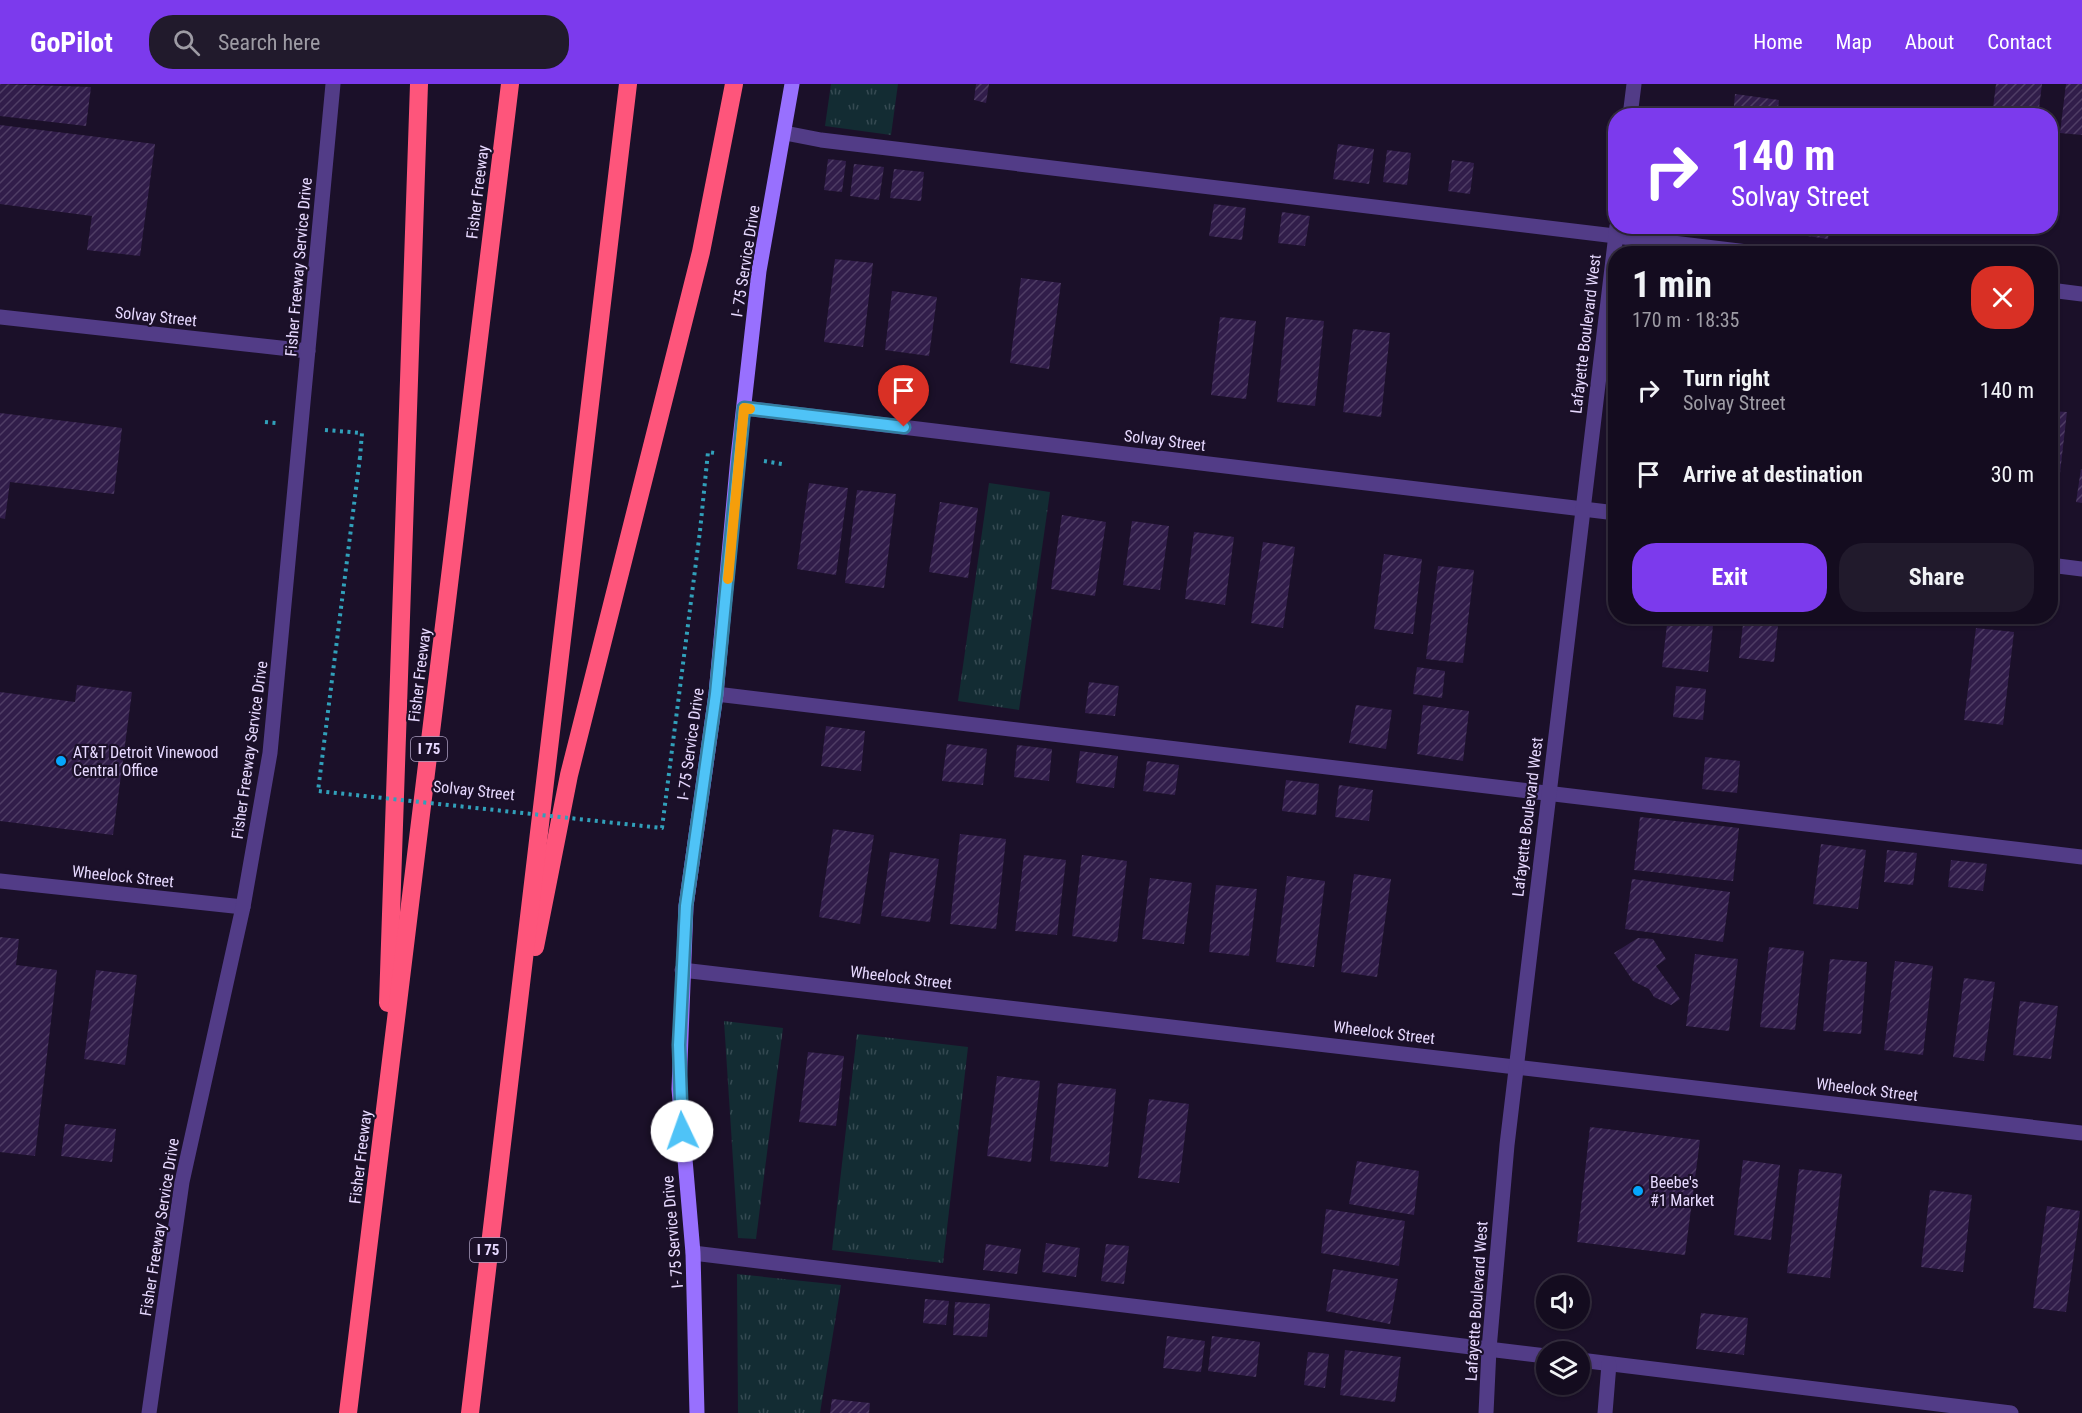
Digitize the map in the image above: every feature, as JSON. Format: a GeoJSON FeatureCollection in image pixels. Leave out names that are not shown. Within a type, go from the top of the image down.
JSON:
{"type":"FeatureCollection","features":[{"type":"Feature","properties":{"kind":"highway"},"geometry":{"type":"LineString","coordinates":[[384,1120],[419,84]]}},
{"type":"Feature","properties":{"kind":"highway","name":"Fisher Freeway"},"geometry":{"type":"LineString","coordinates":[[348,1413],[510,84]]}},
{"type":"Feature","properties":{"kind":"highway","name":"I 75"},"geometry":{"type":"LineString","coordinates":[[470,1413],[628,84]]}},
{"type":"Feature","properties":{"kind":"highway"},"geometry":{"type":"LineString","coordinates":[[507,1087],[569,775],[701,252],[734,84]]}},
{"type":"Feature","properties":{"kind":"main road","name":"I- 75 Service Drive"},"geometry":{"type":"LineString","coordinates":[[697,1413],[693,1253],[679,1089],[681,970],[691,864],[716,694],[759,271],[792,84]]}},
{"type":"Feature","properties":{"kind":"street","name":"Fisher Freeway Service Drive"},"geometry":{"type":"LineString","coordinates":[[149,1413],[182,1182],[243,907],[277,692],[333,84]]}},
{"type":"Feature","properties":{"kind":"street"},"geometry":{"type":"LineString","coordinates":[[1631,108],[1634,84]]}},
{"type":"Feature","properties":{"kind":"street"},"geometry":{"type":"LineString","coordinates":[[785,133],[832,141],[1608,230]]}},
{"type":"Feature","properties":{"kind":"street"},"geometry":{"type":"LineString","coordinates":[[1635,234],[1713,246]]}},
{"type":"Feature","properties":{"kind":"street"},"geometry":{"type":"LineString","coordinates":[[2058,291],[2082,294]]}},
{"type":"Feature","properties":{"kind":"street","name":"Lafayette Boulevard West"},"geometry":{"type":"LineString","coordinates":[[1486,1413],[1488,1349],[1516,1065],[1608,296]]}},
{"type":"Feature","properties":{"kind":"street","name":"Solvay Street"},"geometry":{"type":"LineString","coordinates":[[0,317],[308,351]]}},
{"type":"Feature","properties":{"kind":"street","name":"Solvay Street"},"geometry":{"type":"LineString","coordinates":[[744,408],[1608,512]]}},
{"type":"Feature","properties":{"kind":"street"},"geometry":{"type":"LineString","coordinates":[[2058,566],[2082,569]]}},
{"type":"Feature","properties":{"kind":"street"},"geometry":{"type":"LineString","coordinates":[[716,694],[2082,857]]}},
{"type":"Feature","properties":{"kind":"street","name":"Wheelock Street"},"geometry":{"type":"LineString","coordinates":[[0,881],[243,907]]}},
{"type":"Feature","properties":{"kind":"street","name":"Wheelock Street"},"geometry":{"type":"LineString","coordinates":[[681,970],[1516,1065],[2082,1133]]}},
{"type":"Feature","properties":{"kind":"street"},"geometry":{"type":"LineString","coordinates":[[693,1253],[1536,1355]]}},
{"type":"Feature","properties":{"kind":"street"},"geometry":{"type":"LineString","coordinates":[[1590,1361],[2011,1413]]}},
{"type":"Feature","properties":{"kind":"street"},"geometry":{"type":"LineString","coordinates":[[1605,1413],[1609,1364]]}},
{"type":"Feature","properties":{"kind":"path","name":"Solvay Street"},"geometry":{"type":"LineString","coordinates":[[360,457],[318,791],[662,828],[700,531]]}},
{"type":"Feature","properties":{"kind":"green space"},"geometry":{"type":"Polygon","coordinates":[[[831,84],[898,84],[891,135],[825,126],[831,84]]]}},
{"type":"Feature","properties":{"kind":"green space"},"geometry":{"type":"Polygon","coordinates":[[[989,483],[1050,492],[1019,710],[958,701],[989,483]]]}},
{"type":"Feature","properties":{"kind":"green space"},"geometry":{"type":"Polygon","coordinates":[[[724,1021],[783,1028],[756,1239],[738,1238],[724,1021]]]}},
{"type":"Feature","properties":{"kind":"green space"},"geometry":{"type":"Polygon","coordinates":[[[857,1034],[968,1047],[943,1263],[832,1250],[857,1034]]]}},
{"type":"Feature","properties":{"kind":"green space"},"geometry":{"type":"Polygon","coordinates":[[[737,1274],[841,1285],[820,1413],[738,1413],[737,1274]]]}},
{"type":"Feature","properties":{"kind":"building"},"geometry":{"type":"Polygon","coordinates":[[[0,84],[91,87],[86,126],[0,116],[0,84]]]}},
{"type":"Feature","properties":{"kind":"building"},"geometry":{"type":"Polygon","coordinates":[[[976,84],[989,84],[986,103],[974,100],[976,84]]]}},
{"type":"Feature","properties":{"kind":"building"},"geometry":{"type":"Polygon","coordinates":[[[1996,84],[2042,84],[2039,108],[1993,108],[1996,84]]]}},
{"type":"Feature","properties":{"kind":"building"},"geometry":{"type":"Polygon","coordinates":[[[2066,84],[2082,84],[2082,135],[2060,133],[2066,84]]]}},
{"type":"Feature","properties":{"kind":"building"},"geometry":{"type":"Polygon","coordinates":[[[1735,94],[1779,100],[1778,108],[1734,108],[1735,94]]]}},
{"type":"Feature","properties":{"kind":"building"},"geometry":{"type":"Polygon","coordinates":[[[0,125],[155,144],[140,256],[87,250],[92,216],[0,204],[0,125]]]}},
{"type":"Feature","properties":{"kind":"building"},"geometry":{"type":"Polygon","coordinates":[[[1338,144],[1374,149],[1369,184],[1333,179],[1338,144]]]}},
{"type":"Feature","properties":{"kind":"building"},"geometry":{"type":"Polygon","coordinates":[[[1387,150],[1411,153],[1407,185],[1383,182],[1387,150]]]}},
{"type":"Feature","properties":{"kind":"building"},"geometry":{"type":"Polygon","coordinates":[[[828,159],[846,161],[842,192],[824,190],[828,159]]]}},
{"type":"Feature","properties":{"kind":"building"},"geometry":{"type":"Polygon","coordinates":[[[1452,160],[1474,163],[1470,194],[1448,191],[1452,160]]]}},
{"type":"Feature","properties":{"kind":"building"},"geometry":{"type":"Polygon","coordinates":[[[854,164],[884,167],[879,200],[850,196],[854,164]]]}},
{"type":"Feature","properties":{"kind":"building"},"geometry":{"type":"Polygon","coordinates":[[[894,169],[924,172],[921,201],[890,198],[894,169]]]}},
{"type":"Feature","properties":{"kind":"building"},"geometry":{"type":"Polygon","coordinates":[[[1214,204],[1246,208],[1242,240],[1209,236],[1214,204]]]}},
{"type":"Feature","properties":{"kind":"building"},"geometry":{"type":"Polygon","coordinates":[[[1282,212],[1310,216],[1305,246],[1278,243],[1282,212]]]}},
{"type":"Feature","properties":{"kind":"building"},"geometry":{"type":"Polygon","coordinates":[[[1794,234],[1829,234],[1828,239],[1794,234]]]}},
{"type":"Feature","properties":{"kind":"building"},"geometry":{"type":"Polygon","coordinates":[[[835,259],[873,263],[863,347],[824,342],[835,259]]]}},
{"type":"Feature","properties":{"kind":"building"},"geometry":{"type":"Polygon","coordinates":[[[1021,278],[1061,283],[1049,369],[1010,363],[1021,278]]]}},
{"type":"Feature","properties":{"kind":"building"},"geometry":{"type":"Polygon","coordinates":[[[892,291],[937,297],[929,356],[885,350],[892,291]]]}},
{"type":"Feature","properties":{"kind":"building"},"geometry":{"type":"Polygon","coordinates":[[[1220,317],[1256,321],[1246,399],[1211,395],[1220,317]]]}},
{"type":"Feature","properties":{"kind":"building"},"geometry":{"type":"Polygon","coordinates":[[[1286,317],[1324,321],[1315,406],[1277,402],[1286,317]]]}},
{"type":"Feature","properties":{"kind":"building"},"geometry":{"type":"Polygon","coordinates":[[[1353,329],[1390,333],[1381,417],[1343,412],[1353,329]]]}},
{"type":"Feature","properties":{"kind":"building"},"geometry":{"type":"Polygon","coordinates":[[[2058,411],[2067,412],[2058,490],[2058,411]]]}},
{"type":"Feature","properties":{"kind":"building"},"geometry":{"type":"Polygon","coordinates":[[[0,413],[122,428],[114,494],[10,482],[5,519],[0,518],[0,413]]]}},
{"type":"Feature","properties":{"kind":"building"},"geometry":{"type":"Polygon","coordinates":[[[2082,470],[2082,503],[2076,502],[2082,470]]]}},
{"type":"Feature","properties":{"kind":"building"},"geometry":{"type":"Polygon","coordinates":[[[809,483],[848,488],[836,575],[797,569],[809,483]]]}},
{"type":"Feature","properties":{"kind":"building"},"geometry":{"type":"Polygon","coordinates":[[[857,490],[896,494],[884,588],[845,583],[857,490]]]}},
{"type":"Feature","properties":{"kind":"building"},"geometry":{"type":"Polygon","coordinates":[[[940,502],[978,508],[968,578],[929,572],[940,502]]]}},
{"type":"Feature","properties":{"kind":"building"},"geometry":{"type":"Polygon","coordinates":[[[1062,515],[1106,522],[1095,596],[1051,589],[1062,515]]]}},
{"type":"Feature","properties":{"kind":"building"},"geometry":{"type":"Polygon","coordinates":[[[1132,521],[1169,526],[1160,590],[1123,585],[1132,521]]]}},
{"type":"Feature","properties":{"kind":"building"},"geometry":{"type":"Polygon","coordinates":[[[1194,532],[1234,537],[1225,605],[1185,599],[1194,532]]]}},
{"type":"Feature","properties":{"kind":"building"},"geometry":{"type":"Polygon","coordinates":[[[1263,542],[1295,547],[1283,628],[1251,623],[1263,542]]]}},
{"type":"Feature","properties":{"kind":"building"},"geometry":{"type":"Polygon","coordinates":[[[1384,554],[1422,559],[1413,634],[1374,629],[1384,554]]]}},
{"type":"Feature","properties":{"kind":"building"},"geometry":{"type":"Polygon","coordinates":[[[1438,566],[1474,570],[1463,663],[1426,659],[1438,566]]]}},
{"type":"Feature","properties":{"kind":"building"},"geometry":{"type":"Polygon","coordinates":[[[1667,624],[1713,624],[1708,672],[1662,667],[1667,624]]]}},
{"type":"Feature","properties":{"kind":"building"},"geometry":{"type":"Polygon","coordinates":[[[1743,624],[1778,624],[1774,662],[1739,658],[1743,624]]]}},
{"type":"Feature","properties":{"kind":"building"},"geometry":{"type":"Polygon","coordinates":[[[1976,628],[2014,632],[2003,725],[1964,720],[1976,628]]]}},
{"type":"Feature","properties":{"kind":"building"},"geometry":{"type":"Polygon","coordinates":[[[1417,667],[1445,671],[1442,698],[1413,694],[1417,667]]]}},
{"type":"Feature","properties":{"kind":"building"},"geometry":{"type":"Polygon","coordinates":[[[1089,682],[1119,686],[1115,716],[1085,713],[1089,682]]]}},
{"type":"Feature","properties":{"kind":"building","name":"AT&T Detroit Vinewood Central Office"},"geometry":{"type":"Polygon","coordinates":[[[77,685],[132,692],[113,835],[0,821],[0,692],[75,702],[77,685]]]}},
{"type":"Feature","properties":{"kind":"building"},"geometry":{"type":"Polygon","coordinates":[[[1676,686],[1706,689],[1703,720],[1673,717],[1676,686]]]}},
{"type":"Feature","properties":{"kind":"building"},"geometry":{"type":"Polygon","coordinates":[[[1356,705],[1392,710],[1386,749],[1349,743],[1356,705]]]}},
{"type":"Feature","properties":{"kind":"building"},"geometry":{"type":"Polygon","coordinates":[[[1423,705],[1469,711],[1463,761],[1417,754],[1423,705]]]}},
{"type":"Feature","properties":{"kind":"building"},"geometry":{"type":"Polygon","coordinates":[[[826,726],[865,731],[861,771],[821,766],[826,726]]]}},
{"type":"Feature","properties":{"kind":"building"},"geometry":{"type":"Polygon","coordinates":[[[947,744],[987,749],[983,785],[942,781],[947,744]]]}},
{"type":"Feature","properties":{"kind":"building"},"geometry":{"type":"Polygon","coordinates":[[[1017,745],[1052,749],[1049,781],[1014,777],[1017,745]]]}},
{"type":"Feature","properties":{"kind":"building"},"geometry":{"type":"Polygon","coordinates":[[[1080,751],[1118,756],[1114,788],[1076,783],[1080,751]]]}},
{"type":"Feature","properties":{"kind":"building"},"geometry":{"type":"Polygon","coordinates":[[[1705,757],[1740,761],[1737,793],[1702,789],[1705,757]]]}},
{"type":"Feature","properties":{"kind":"building"},"geometry":{"type":"Polygon","coordinates":[[[1147,761],[1179,765],[1175,795],[1143,791],[1147,761]]]}},
{"type":"Feature","properties":{"kind":"building"},"geometry":{"type":"Polygon","coordinates":[[[1286,780],[1319,784],[1316,815],[1282,811],[1286,780]]]}},
{"type":"Feature","properties":{"kind":"building"},"geometry":{"type":"Polygon","coordinates":[[[1339,785],[1373,790],[1369,821],[1335,817],[1339,785]]]}},
{"type":"Feature","properties":{"kind":"building"},"geometry":{"type":"Polygon","coordinates":[[[1640,817],[1739,828],[1733,881],[1634,870],[1640,817]]]}},
{"type":"Feature","properties":{"kind":"building"},"geometry":{"type":"Polygon","coordinates":[[[833,829],[874,835],[860,924],[819,917],[833,829]]]}},
{"type":"Feature","properties":{"kind":"building"},"geometry":{"type":"Polygon","coordinates":[[[960,834],[1006,839],[996,929],[950,924],[960,834]]]}},
{"type":"Feature","properties":{"kind":"building"},"geometry":{"type":"Polygon","coordinates":[[[1821,844],[1866,850],[1858,909],[1813,904],[1821,844]]]}},
{"type":"Feature","properties":{"kind":"building"},"geometry":{"type":"Polygon","coordinates":[[[1887,850],[1917,853],[1913,885],[1884,882],[1887,850]]]}},
{"type":"Feature","properties":{"kind":"building"},"geometry":{"type":"Polygon","coordinates":[[[890,852],[939,859],[930,922],[881,916],[890,852]]]}},
{"type":"Feature","properties":{"kind":"building"},"geometry":{"type":"Polygon","coordinates":[[[1024,855],[1066,860],[1057,935],[1015,931],[1024,855]]]}},
{"type":"Feature","properties":{"kind":"building"},"geometry":{"type":"Polygon","coordinates":[[[1082,855],[1127,861],[1117,942],[1072,936],[1082,855]]]}},
{"type":"Feature","properties":{"kind":"building"},"geometry":{"type":"Polygon","coordinates":[[[1951,860],[1987,864],[1983,891],[1948,887],[1951,860]]]}},
{"type":"Feature","properties":{"kind":"building"},"geometry":{"type":"Polygon","coordinates":[[[1354,874],[1391,879],[1377,977],[1341,972],[1354,874]]]}},
{"type":"Feature","properties":{"kind":"building"},"geometry":{"type":"Polygon","coordinates":[[[1287,876],[1325,881],[1314,967],[1276,962],[1287,876]]]}},
{"type":"Feature","properties":{"kind":"building"},"geometry":{"type":"Polygon","coordinates":[[[1150,878],[1192,883],[1184,944],[1142,939],[1150,878]]]}},
{"type":"Feature","properties":{"kind":"building"},"geometry":{"type":"Polygon","coordinates":[[[1632,879],[1730,892],[1723,942],[1625,929],[1632,879]]]}},
{"type":"Feature","properties":{"kind":"building"},"geometry":{"type":"Polygon","coordinates":[[[1216,885],[1257,889],[1249,956],[1209,952],[1216,885]]]}},
{"type":"Feature","properties":{"kind":"building"},"geometry":{"type":"Polygon","coordinates":[[[0,937],[19,939],[16,965],[57,970],[35,1156],[0,1152],[0,937]]]}},
{"type":"Feature","properties":{"kind":"building"},"geometry":{"type":"Polygon","coordinates":[[[1638,938],[1653,939],[1666,959],[1656,966],[1680,999],[1671,1005],[1654,997],[1649,989],[1633,981],[1614,953],[1638,938]]]}},
{"type":"Feature","properties":{"kind":"building"},"geometry":{"type":"Polygon","coordinates":[[[1769,947],[1804,951],[1795,1030],[1760,1027],[1769,947]]]}},
{"type":"Feature","properties":{"kind":"building"},"geometry":{"type":"Polygon","coordinates":[[[1695,954],[1738,959],[1729,1031],[1686,1026],[1695,954]]]}},
{"type":"Feature","properties":{"kind":"building"},"geometry":{"type":"Polygon","coordinates":[[[1830,959],[1867,962],[1861,1034],[1823,1031],[1830,959]]]}},
{"type":"Feature","properties":{"kind":"building"},"geometry":{"type":"Polygon","coordinates":[[[1895,961],[1933,966],[1923,1055],[1884,1050],[1895,961]]]}},
{"type":"Feature","properties":{"kind":"building"},"geometry":{"type":"Polygon","coordinates":[[[96,970],[137,975],[125,1065],[84,1059],[96,970]]]}},
{"type":"Feature","properties":{"kind":"building"},"geometry":{"type":"Polygon","coordinates":[[[1964,978],[1995,982],[1984,1061],[1953,1057],[1964,978]]]}},
{"type":"Feature","properties":{"kind":"building"},"geometry":{"type":"Polygon","coordinates":[[[2020,1001],[2058,1006],[2051,1059],[2013,1055],[2020,1001]]]}},
{"type":"Feature","properties":{"kind":"building"},"geometry":{"type":"Polygon","coordinates":[[[808,1052],[844,1056],[836,1126],[799,1122],[808,1052]]]}},
{"type":"Feature","properties":{"kind":"building"},"geometry":{"type":"Polygon","coordinates":[[[997,1076],[1040,1081],[1031,1162],[987,1156],[997,1076]]]}},
{"type":"Feature","properties":{"kind":"building"},"geometry":{"type":"Polygon","coordinates":[[[1058,1083],[1116,1089],[1108,1167],[1050,1161],[1058,1083]]]}},
{"type":"Feature","properties":{"kind":"building"},"geometry":{"type":"Polygon","coordinates":[[[1149,1099],[1189,1104],[1179,1183],[1138,1178],[1149,1099]]]}},
{"type":"Feature","properties":{"kind":"building"},"geometry":{"type":"Polygon","coordinates":[[[65,1124],[116,1129],[112,1162],[61,1156],[65,1124]]]}},
{"type":"Feature","properties":{"kind":"building","name":"Beebe's #1 Market"},"geometry":{"type":"Polygon","coordinates":[[[1590,1127],[1700,1140],[1685,1255],[1577,1242],[1590,1127]]]}},
{"type":"Feature","properties":{"kind":"building"},"geometry":{"type":"Polygon","coordinates":[[[1743,1160],[1780,1165],[1771,1240],[1734,1235],[1743,1160]]]}},
{"type":"Feature","properties":{"kind":"building"},"geometry":{"type":"Polygon","coordinates":[[[1357,1161],[1419,1171],[1414,1215],[1349,1204],[1357,1161]]]}},
{"type":"Feature","properties":{"kind":"building"},"geometry":{"type":"Polygon","coordinates":[[[1799,1169],[1842,1174],[1830,1278],[1787,1273],[1799,1169]]]}},
{"type":"Feature","properties":{"kind":"building"},"geometry":{"type":"Polygon","coordinates":[[[1930,1190],[1972,1195],[1963,1272],[1921,1267],[1930,1190]]]}},
{"type":"Feature","properties":{"kind":"building"},"geometry":{"type":"Polygon","coordinates":[[[2047,1206],[2080,1211],[2066,1312],[2033,1308],[2047,1206]]]}},
{"type":"Feature","properties":{"kind":"building"},"geometry":{"type":"Polygon","coordinates":[[[1326,1209],[1405,1221],[1399,1266],[1321,1253],[1326,1209]]]}},
{"type":"Feature","properties":{"kind":"building"},"geometry":{"type":"Polygon","coordinates":[[[1046,1243],[1080,1248],[1076,1277],[1042,1272],[1046,1243]]]}},
{"type":"Feature","properties":{"kind":"building"},"geometry":{"type":"Polygon","coordinates":[[[986,1244],[1021,1249],[1017,1274],[983,1270],[986,1244]]]}},
{"type":"Feature","properties":{"kind":"building"},"geometry":{"type":"Polygon","coordinates":[[[1106,1244],[1129,1246],[1124,1284],[1101,1281],[1106,1244]]]}},
{"type":"Feature","properties":{"kind":"building"},"geometry":{"type":"Polygon","coordinates":[[[1333,1269],[1398,1279],[1390,1324],[1326,1311],[1333,1269]]]}},
{"type":"Feature","properties":{"kind":"building"},"geometry":{"type":"Polygon","coordinates":[[[925,1299],[949,1301],[946,1325],[923,1323],[925,1299]]]}},
{"type":"Feature","properties":{"kind":"building"},"geometry":{"type":"Polygon","coordinates":[[[955,1302],[990,1304],[987,1337],[953,1335],[955,1302]]]}},
{"type":"Feature","properties":{"kind":"building"},"geometry":{"type":"Polygon","coordinates":[[[1701,1313],[1748,1318],[1744,1355],[1696,1349],[1701,1313]]]}},
{"type":"Feature","properties":{"kind":"building"},"geometry":{"type":"Polygon","coordinates":[[[1167,1336],[1205,1341],[1201,1372],[1163,1368],[1167,1336]]]}},
{"type":"Feature","properties":{"kind":"building"},"geometry":{"type":"Polygon","coordinates":[[[1212,1336],[1260,1342],[1256,1377],[1208,1371],[1212,1336]]]}},
{"type":"Feature","properties":{"kind":"building"},"geometry":{"type":"Polygon","coordinates":[[[1345,1350],[1401,1357],[1395,1402],[1340,1395],[1345,1350]]]}},
{"type":"Feature","properties":{"kind":"building"},"geometry":{"type":"Polygon","coordinates":[[[1308,1352],[1329,1354],[1325,1388],[1304,1385],[1308,1352]]]}},
{"type":"Feature","properties":{"kind":"building"},"geometry":{"type":"Polygon","coordinates":[[[832,1399],[870,1403],[869,1413],[830,1413],[832,1399]]]}},
{"type":"Feature","properties":{"kind":"slow traffic"},"geometry":{"type":"LineString","coordinates":[[728,579],[744,408],[750,409]]}},
{"type":"Feature","properties":{"kind":"place","name":"AT&T Detroit Vinewood Central Office"},"geometry":{"type":"Point","coordinates":[61,761]}},
{"type":"Feature","properties":{"kind":"place","name":"Beebe's #1 Market"},"geometry":{"type":"Point","coordinates":[1638,1191]}},
{"type":"Feature","properties":{"kind":"route"},"geometry":{"type":"LineString","coordinates":[[682,1131],[679,1045],[686,906],[716,694],[744,408],[904,427]]}}]}
